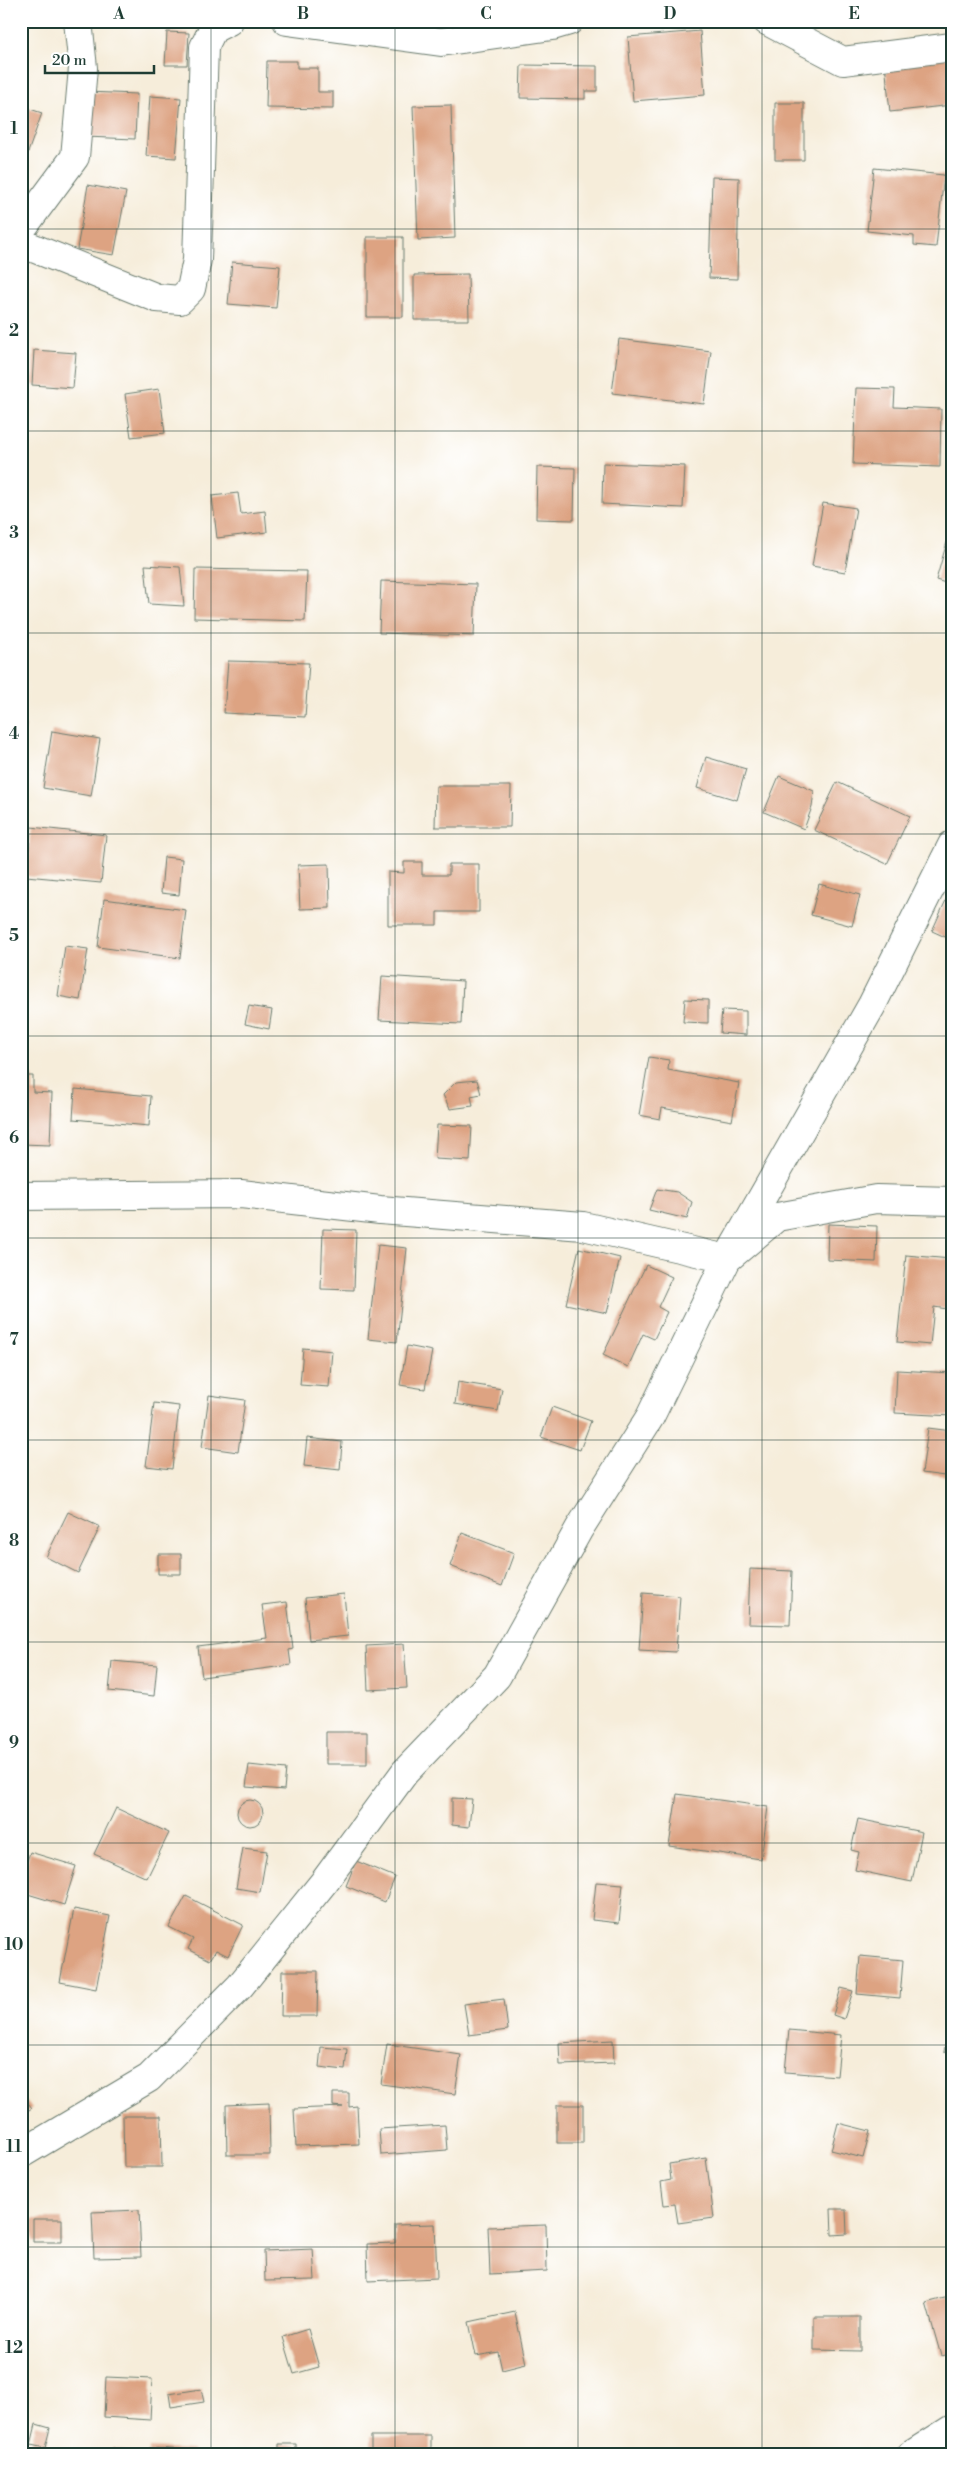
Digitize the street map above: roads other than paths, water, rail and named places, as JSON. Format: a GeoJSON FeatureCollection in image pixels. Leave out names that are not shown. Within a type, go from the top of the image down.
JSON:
{"type":"FeatureCollection","features":[{"type":"Feature","properties":{"kind":"street"},"geometry":{"type":"LineString","coordinates":[[21,230],[75,157],[82,68],[78,21]]}},
{"type":"Feature","properties":{"kind":"street"},"geometry":{"type":"LineString","coordinates":[[21,243],[157,298],[180,300],[191,289],[197,260],[204,47],[213,29],[229,21]]}},
{"type":"Feature","properties":{"kind":"street"},"geometry":{"type":"LineString","coordinates":[[288,21],[441,42],[552,26],[569,21]]}},
{"type":"Feature","properties":{"kind":"street"},"geometry":{"type":"LineString","coordinates":[[767,21],[842,61],[952,48]]}},
{"type":"Feature","properties":{"kind":"street"},"geometry":{"type":"LineString","coordinates":[[21,2154],[149,2078],[170,2057],[240,1986],[324,1882],[405,1772],[497,1676],[579,1529],[650,1417],[727,1259],[872,1004],[952,845]]}},
{"type":"Feature","properties":{"kind":"street"},"geometry":{"type":"LineString","coordinates":[[21,1196],[240,1194],[380,1210],[583,1226],[727,1259]]}},
{"type":"Feature","properties":{"kind":"street"},"geometry":{"type":"LineString","coordinates":[[727,1259],[776,1217],[876,1199],[952,1201]]}},
{"type":"Feature","properties":{"kind":"street"},"geometry":{"type":"LineString","coordinates":[[911,2455],[952,2429]]}}]}
